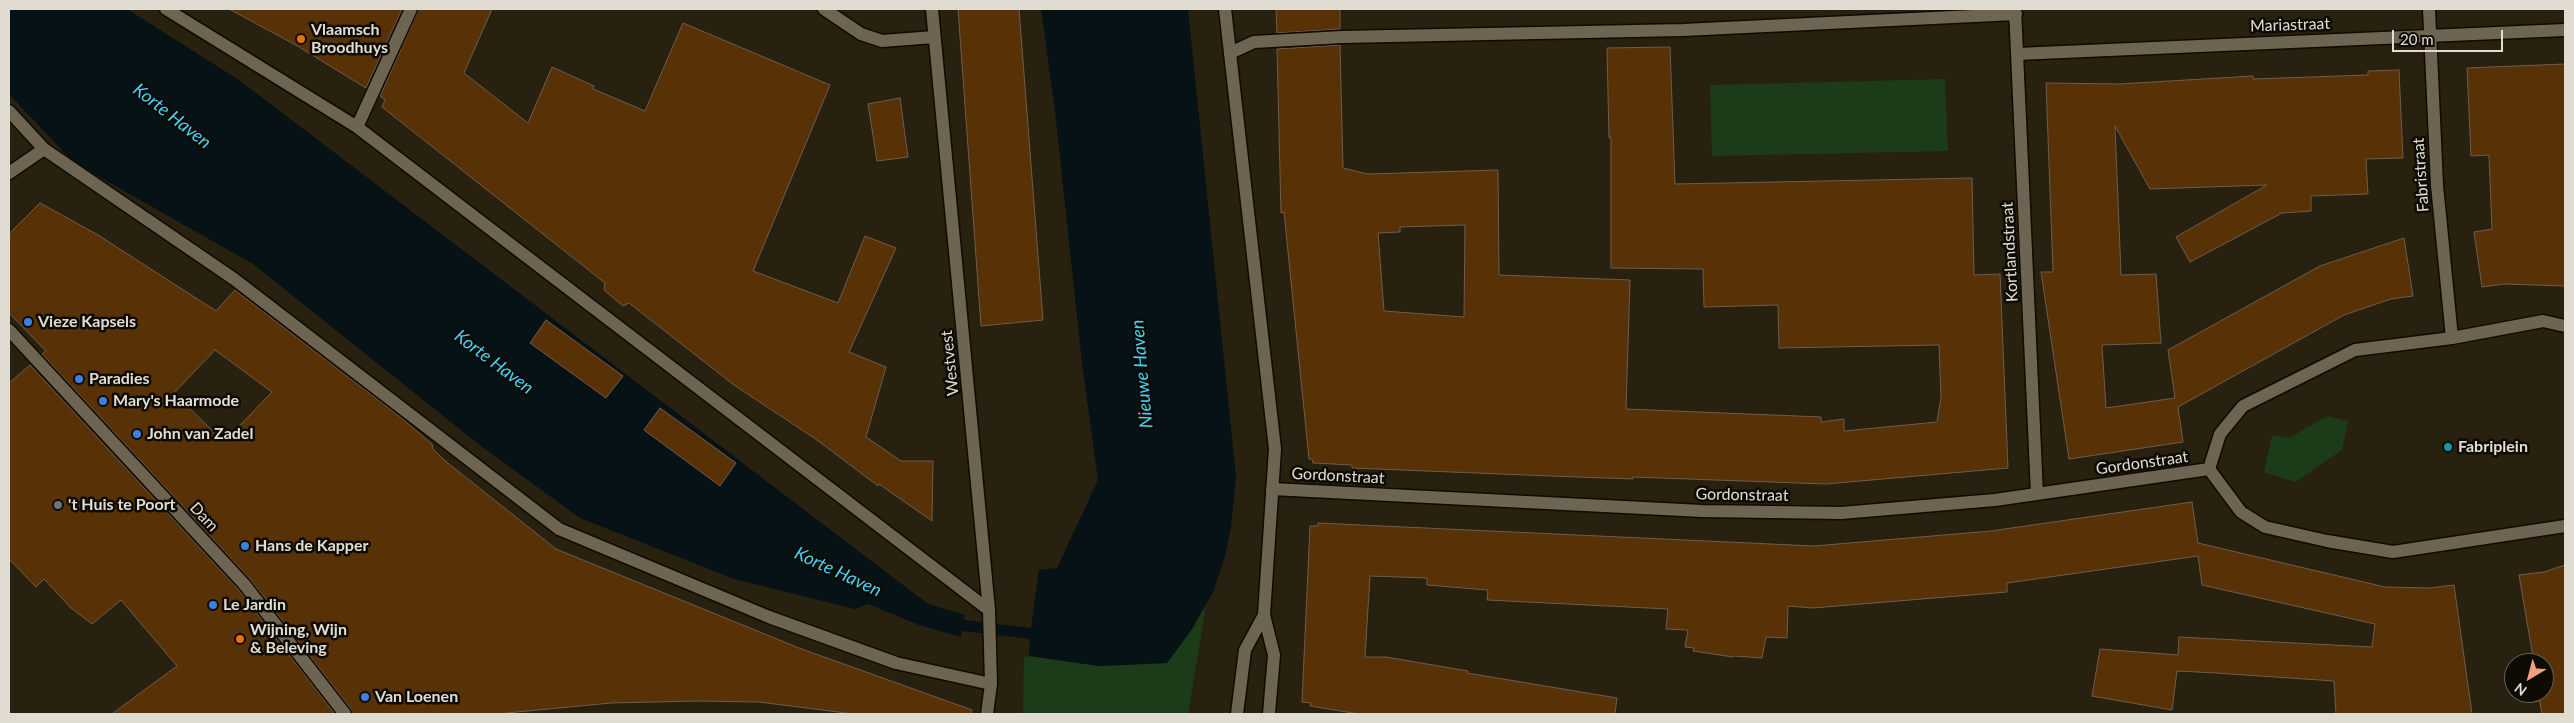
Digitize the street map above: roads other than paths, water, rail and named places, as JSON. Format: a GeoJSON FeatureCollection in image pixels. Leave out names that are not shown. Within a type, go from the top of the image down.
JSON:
{"type":"FeatureCollection","features":[{"type":"Feature","properties":{"kind":"street"},"geometry":{"type":"LineString","coordinates":[[166,9],[357,127],[989,610]]}},
{"type":"Feature","properties":{"kind":"street"},"geometry":{"type":"LineString","coordinates":[[357,127],[411,9]]}},
{"type":"Feature","properties":{"kind":"street"},"geometry":{"type":"LineString","coordinates":[[824,9],[861,34],[882,41],[934,37]]}},
{"type":"Feature","properties":{"kind":"street","name":"Westvest"},"geometry":{"type":"LineString","coordinates":[[932,9],[989,610],[991,684],[987,714]]}},
{"type":"Feature","properties":{"kind":"street"},"geometry":{"type":"LineString","coordinates":[[1225,9],[1275,449],[1264,615],[1274,655],[1269,714]]}},
{"type":"Feature","properties":{"kind":"street","name":"Fabristraat"},"geometry":{"type":"LineString","coordinates":[[2429,9],[2437,184],[2452,338]]}},
{"type":"Feature","properties":{"kind":"street"},"geometry":{"type":"LineString","coordinates":[[1230,53],[1254,42],[1342,37],[1683,30],[2016,12]]}},
{"type":"Feature","properties":{"kind":"street","name":"Kortlandstraat"},"geometry":{"type":"LineString","coordinates":[[2016,12],[2037,494]]}},
{"type":"Feature","properties":{"kind":"street","name":"Mariastraat"},"geometry":{"type":"LineString","coordinates":[[2017,54],[2565,30]]}},
{"type":"Feature","properties":{"kind":"street"},"geometry":{"type":"LineString","coordinates":[[9,111],[44,149],[234,278],[559,530],[769,617],[896,662],[991,684]]}},
{"type":"Feature","properties":{"kind":"street"},"geometry":{"type":"LineString","coordinates":[[9,173],[44,149]]}},
{"type":"Feature","properties":{"kind":"street"},"geometry":{"type":"LineString","coordinates":[[2565,326],[2543,321],[2452,338],[2355,350],[2243,406],[2220,434],[2209,469],[2241,512],[2265,527],[2394,552],[2565,526]]}},
{"type":"Feature","properties":{"kind":"street","name":"Dam"},"geometry":{"type":"LineString","coordinates":[[9,330],[244,584],[345,714]]}},
{"type":"Feature","properties":{"kind":"street","name":"Gordonstraat"},"geometry":{"type":"LineString","coordinates":[[1272,489],[1702,511],[1842,513],[2037,494],[2209,469]]}},
{"type":"Feature","properties":{"kind":"street"},"geometry":{"type":"LineString","coordinates":[[1237,714],[1245,650],[1264,615]]}},
{"type":"Feature","properties":{"kind":"water"},"geometry":{"type":"Polygon","coordinates":[[[9,9],[127,9],[239,80],[928,604],[965,615],[964,620],[1031,628],[1039,570],[1057,568],[1098,480],[1082,363],[1055,111],[1041,9],[1188,9],[1236,477],[1231,527],[1225,556],[1213,592],[1192,629],[1167,663],[1099,666],[1029,656],[1030,639],[962,631],[961,637],[919,625],[868,604],[855,609],[734,579],[580,518],[481,446],[253,264],[73,162],[9,94],[9,9]]]}},
{"type":"Feature","properties":{"kind":"place","name":"Vlaamsch Broodhuys"},"geometry":{"type":"Point","coordinates":[301,39]}},
{"type":"Feature","properties":{"kind":"place","name":"Vieze Kapsels"},"geometry":{"type":"Point","coordinates":[28,322]}},
{"type":"Feature","properties":{"kind":"place","name":"Paradies"},"geometry":{"type":"Point","coordinates":[79,379]}},
{"type":"Feature","properties":{"kind":"place","name":"Mary's Haarmode"},"geometry":{"type":"Point","coordinates":[103,401]}},
{"type":"Feature","properties":{"kind":"place","name":"John van Zadel"},"geometry":{"type":"Point","coordinates":[137,434]}},
{"type":"Feature","properties":{"kind":"place","name":"Fabriplein"},"geometry":{"type":"Point","coordinates":[2448,447]}},
{"type":"Feature","properties":{"kind":"place","name":"'t Huis te Poort"},"geometry":{"type":"Point","coordinates":[58,505]}},
{"type":"Feature","properties":{"kind":"place","name":"Hans de Kapper"},"geometry":{"type":"Point","coordinates":[245,546]}},
{"type":"Feature","properties":{"kind":"place","name":"Le Jardin"},"geometry":{"type":"Point","coordinates":[213,605]}},
{"type":"Feature","properties":{"kind":"place","name":"Wijning, Wijn & Beleving"},"geometry":{"type":"Point","coordinates":[240,639]}},
{"type":"Feature","properties":{"kind":"place","name":"Van Loenen"},"geometry":{"type":"Point","coordinates":[365,697]}},
{"type":"Feature","properties":{"kind":"water label","name":"Korte Haven"},"geometry":{"type":"Point","coordinates":[172,116]}},
{"type":"Feature","properties":{"kind":"water label","name":"Korte Haven"},"geometry":{"type":"Point","coordinates":[494,362]}},
{"type":"Feature","properties":{"kind":"water label","name":"Nieuwe Haven"},"geometry":{"type":"Point","coordinates":[1142,374]}},
{"type":"Feature","properties":{"kind":"water label","name":"Korte Haven"},"geometry":{"type":"Point","coordinates":[838,572]}}]}
